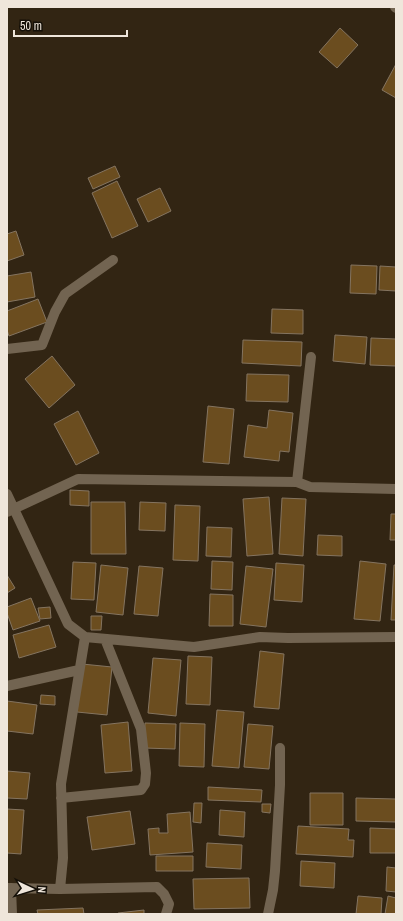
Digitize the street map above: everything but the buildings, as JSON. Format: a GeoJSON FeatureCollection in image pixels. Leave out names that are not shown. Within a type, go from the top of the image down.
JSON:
{"type":"FeatureCollection","features":[{"type":"Feature","properties":{"kind":"street"},"geometry":{"type":"LineString","coordinates":[[7,349],[42,345],[55,312],[66,294],[113,260]]}},
{"type":"Feature","properties":{"kind":"street"},"geometry":{"type":"LineString","coordinates":[[298,482],[312,357]]}},
{"type":"Feature","properties":{"kind":"street"},"geometry":{"type":"LineString","coordinates":[[11,510],[78,479],[298,482],[310,487],[396,489]]}},
{"type":"Feature","properties":{"kind":"street"},"geometry":{"type":"LineString","coordinates":[[7,494],[11,510],[68,624],[85,637],[194,647],[260,636],[288,638],[396,637]]}},
{"type":"Feature","properties":{"kind":"street"},"geometry":{"type":"LineString","coordinates":[[60,889],[63,858],[61,784],[85,637]]}},
{"type":"Feature","properties":{"kind":"street"},"geometry":{"type":"LineString","coordinates":[[61,798],[141,790],[145,784],[146,773],[141,728],[105,639]]}},
{"type":"Feature","properties":{"kind":"street"},"geometry":{"type":"LineString","coordinates":[[7,686],[79,670]]}},
{"type":"Feature","properties":{"kind":"street"},"geometry":{"type":"LineString","coordinates":[[268,914],[274,890],[280,785],[280,748]]}},
{"type":"Feature","properties":{"kind":"street"},"geometry":{"type":"LineString","coordinates":[[12,914],[9,888],[60,889],[157,887],[164,894],[169,904],[167,913]]}}]}
